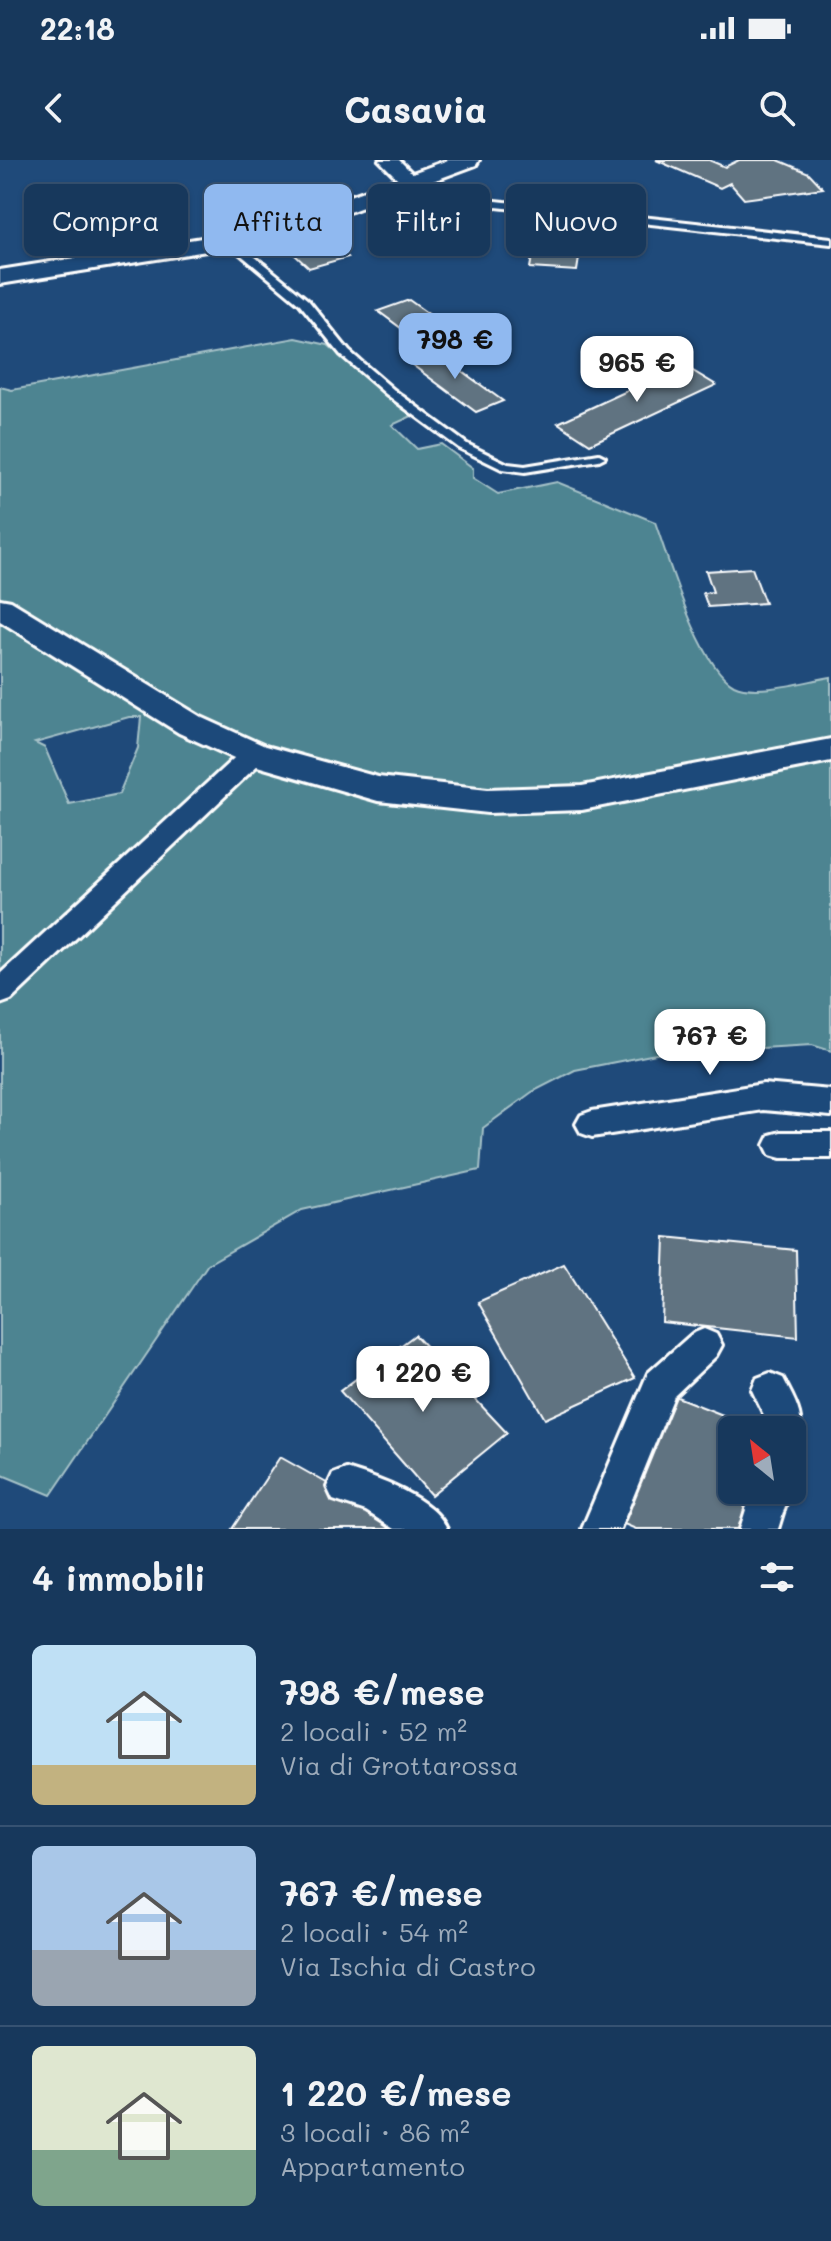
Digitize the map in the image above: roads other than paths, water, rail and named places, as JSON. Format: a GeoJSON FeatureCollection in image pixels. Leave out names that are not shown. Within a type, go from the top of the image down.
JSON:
{"type":"FeatureCollection","features":[{"type":"Feature","properties":{"kind":"street"},"geometry":{"type":"LineString","coordinates":[[388,160],[412,182]]}},
{"type":"Feature","properties":{"kind":"street"},"geometry":{"type":"LineString","coordinates":[[352,202],[468,160]]}},
{"type":"Feature","properties":{"kind":"street"},"geometry":{"type":"LineString","coordinates":[[0,277],[204,245]]}},
{"type":"Feature","properties":{"kind":"street"},"geometry":{"type":"LineString","coordinates":[[0,608],[190,725],[254,754],[378,789],[488,801],[582,798],[831,750]]}},
{"type":"Feature","properties":{"kind":"street"},"geometry":{"type":"LineString","coordinates":[[0,992],[254,754]]}},
{"type":"Feature","properties":{"kind":"street"},"geometry":{"type":"LineString","coordinates":[[592,1124],[763,1097],[831,1103]]}},
{"type":"Feature","properties":{"kind":"street"},"geometry":{"type":"LineString","coordinates":[[781,1145],[831,1145]]}},
{"type":"Feature","properties":{"kind":"street"},"geometry":{"type":"LineString","coordinates":[[601,1529],[661,1385],[704,1345]]}},
{"type":"Feature","properties":{"kind":"street"},"geometry":{"type":"LineString","coordinates":[[770,1390],[782,1416]]}},
{"type":"Feature","properties":{"kind":"street"},"geometry":{"type":"LineString","coordinates":[[346,1487],[376,1496],[428,1529]]}},
{"type":"Feature","properties":{"kind":"street"},"geometry":{"type":"LineString","coordinates":[[759,1529],[767,1504]]}},
{"type":"Feature","properties":{"kind":"lane"},"geometry":{"type":"LineString","coordinates":[[412,182],[430,194],[460,200],[831,241]]}},
{"type":"Feature","properties":{"kind":"lane"},"geometry":{"type":"LineString","coordinates":[[248,256],[304,302],[345,353],[390,392],[463,446],[506,467],[525,469],[599,457]]}}]}
